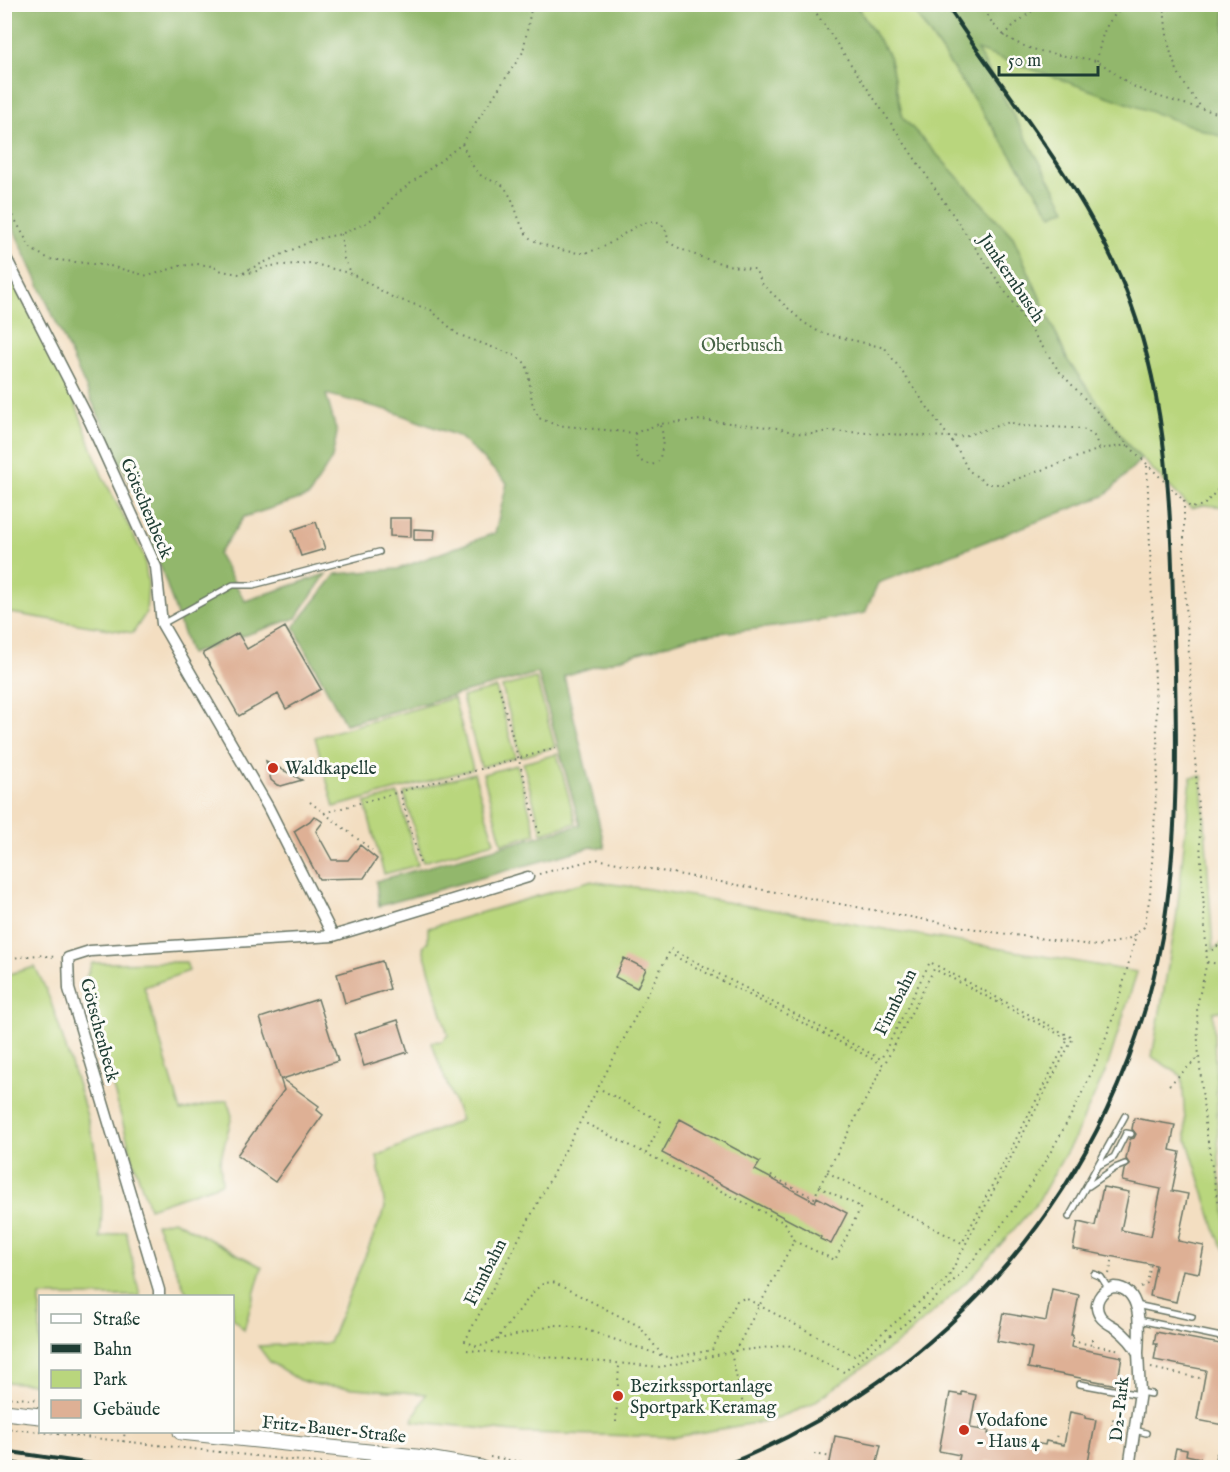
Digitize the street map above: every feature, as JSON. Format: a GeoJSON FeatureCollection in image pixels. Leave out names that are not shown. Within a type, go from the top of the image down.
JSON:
{"type":"FeatureCollection","features":[{"type":"Feature","properties":{"kind":"main road"},"geometry":{"type":"LineString","coordinates":[[4,1412],[39,1416]]}},
{"type":"Feature","properties":{"kind":"main road","name":"Fritz-Bauer-Straße"},"geometry":{"type":"LineString","coordinates":[[199,1433],[416,1457],[481,1467]]}},
{"type":"Feature","properties":{"kind":"street","name":"Götschenbeck"},"geometry":{"type":"LineString","coordinates":[[4,254],[90,422],[156,567],[162,624],[268,807],[333,936]]}},
{"type":"Feature","properties":{"kind":"street","name":"Götschenbeck"},"geometry":{"type":"LineString","coordinates":[[159,1295],[69,989],[68,958],[90,951],[333,936],[528,877]]}},
{"type":"Feature","properties":{"kind":"street"},"geometry":{"type":"LineString","coordinates":[[1131,1293],[1120,1287],[1108,1288],[1097,1303],[1099,1315],[1132,1342],[1138,1353]]}},
{"type":"Feature","properties":{"kind":"street","name":"D2-Park"},"geometry":{"type":"LineString","coordinates":[[1129,1467],[1143,1394],[1136,1305],[1131,1293]]}},
{"type":"Feature","properties":{"kind":"lane"},"geometry":{"type":"LineString","coordinates":[[162,624],[233,585],[253,585],[379,552]]}},
{"type":"Feature","properties":{"kind":"lane"},"geometry":{"type":"LineString","coordinates":[[1069,1217],[1125,1116]]}},
{"type":"Feature","properties":{"kind":"lane"},"geometry":{"type":"LineString","coordinates":[[1098,1166],[1114,1157],[1126,1133],[1131,1134]]}},
{"type":"Feature","properties":{"kind":"lane"},"geometry":{"type":"LineString","coordinates":[[1083,1191],[1115,1168],[1125,1164]]}},
{"type":"Feature","properties":{"kind":"lane"},"geometry":{"type":"LineString","coordinates":[[1094,1274],[1101,1277],[1108,1288]]}},
{"type":"Feature","properties":{"kind":"lane"},"geometry":{"type":"LineString","coordinates":[[1136,1305],[1192,1317]]}},
{"type":"Feature","properties":{"kind":"lane"},"geometry":{"type":"LineString","coordinates":[[1137,1320],[1226,1338]]}},
{"type":"Feature","properties":{"kind":"lane"},"geometry":{"type":"LineString","coordinates":[[1080,1384],[1143,1394]]}},
{"type":"Feature","properties":{"kind":"lane"},"geometry":{"type":"LineString","coordinates":[[1217,1467],[1219,1456]]}},
{"type":"Feature","properties":{"kind":"path"},"geometry":{"type":"LineString","coordinates":[[240,274],[316,239],[341,234],[368,222],[381,212],[394,196],[462,144],[523,52],[532,4]]}},
{"type":"Feature","properties":{"kind":"path","name":"Junkernbusch"},"geometry":{"type":"LineString","coordinates":[[810,4],[1059,372],[1128,446],[1184,501]]}},
{"type":"Feature","properties":{"kind":"path"},"geometry":{"type":"LineString","coordinates":[[983,4],[987,15],[1004,36],[1032,50],[1096,61],[1125,83],[1142,91],[1226,116]]}},
{"type":"Feature","properties":{"kind":"path"},"geometry":{"type":"LineString","coordinates":[[1004,36],[1041,4]]}},
{"type":"Feature","properties":{"kind":"path"},"geometry":{"type":"LineString","coordinates":[[1096,61],[1105,27],[1110,18],[1129,4]]}},
{"type":"Feature","properties":{"kind":"path"},"geometry":{"type":"LineString","coordinates":[[1164,4],[1172,62],[1184,86],[1201,107]]}},
{"type":"Feature","properties":{"kind":"path"},"geometry":{"type":"LineString","coordinates":[[462,144],[472,165],[484,178],[503,185],[530,238],[559,250],[583,253],[604,246],[641,223],[654,221],[662,225],[668,235],[668,242],[678,249],[737,268],[755,269],[763,285],[803,322],[819,332],[885,348],[958,450],[968,470],[987,484],[1003,484],[1100,450],[1128,446]]}},
{"type":"Feature","properties":{"kind":"path"},"geometry":{"type":"LineString","coordinates":[[4,209],[11,212],[31,249],[49,259],[100,265],[148,276],[180,266],[197,264],[240,274],[269,266],[311,263],[352,274],[392,297],[431,310],[457,334],[516,356],[525,363],[532,402],[539,418],[545,421],[573,427],[635,433],[659,424],[702,420],[778,428],[795,433],[813,434],[828,431],[948,437],[964,436],[1010,423],[1020,426],[1086,430],[1094,436],[1100,450]]}},
{"type":"Feature","properties":{"kind":"path"},"geometry":{"type":"LineString","coordinates":[[341,234],[344,259],[352,274]]}},
{"type":"Feature","properties":{"kind":"path"},"geometry":{"type":"LineString","coordinates":[[635,433],[636,457],[642,463],[652,465],[659,462],[662,452],[662,428],[659,424]]}},
{"type":"Feature","properties":{"kind":"path"},"geometry":{"type":"LineString","coordinates":[[528,877],[596,859],[992,932],[1098,946],[1126,940],[1136,934],[1144,927],[1150,896],[1158,763],[1147,465]]}},
{"type":"Feature","properties":{"kind":"path"},"geometry":{"type":"LineString","coordinates":[[1184,501],[1191,508],[1204,506],[1226,480]]}},
{"type":"Feature","properties":{"kind":"path"},"geometry":{"type":"LineString","coordinates":[[1184,501],[1184,570],[1207,962],[1197,1006],[1199,1057],[1205,1123],[1217,1198],[1226,1216]]}},
{"type":"Feature","properties":{"kind":"path"},"geometry":{"type":"LineString","coordinates":[[499,687],[539,834]]}},
{"type":"Feature","properties":{"kind":"path"},"geometry":{"type":"LineString","coordinates":[[324,813],[556,748]]}},
{"type":"Feature","properties":{"kind":"path"},"geometry":{"type":"LineString","coordinates":[[400,792],[420,863]]}},
{"type":"Feature","properties":{"kind":"path"},"geometry":{"type":"LineString","coordinates":[[310,802],[372,850]]}},
{"type":"Feature","properties":{"kind":"path"},"geometry":{"type":"LineString","coordinates":[[467,1350],[661,1367],[733,1351],[788,1345],[844,1372],[943,1291],[986,1245],[1044,1164],[1086,1083],[1117,1006],[1136,934]]}},
{"type":"Feature","properties":{"kind":"path"},"geometry":{"type":"LineString","coordinates":[[1206,951],[1212,950],[1226,940]]}},
{"type":"Feature","properties":{"kind":"path","name":"Finnbahn"},"geometry":{"type":"LineString","coordinates":[[671,949],[881,1059],[930,962],[1073,1038],[948,1278],[855,1356],[759,1306],[745,1298],[737,1301],[712,1350],[670,1358],[581,1328],[555,1325],[478,1347],[465,1341],[671,949]]}},
{"type":"Feature","properties":{"kind":"path"},"geometry":{"type":"LineString","coordinates":[[4,959],[37,955],[68,958]]}},
{"type":"Feature","properties":{"kind":"path"},"geometry":{"type":"LineString","coordinates":[[674,956],[884,1065]]}},
{"type":"Feature","properties":{"kind":"path"},"geometry":{"type":"LineString","coordinates":[[1207,962],[1226,964]]}},
{"type":"Feature","properties":{"kind":"path"},"geometry":{"type":"LineString","coordinates":[[771,1176],[814,1198],[819,1187],[934,969],[1068,1039],[962,1243],[827,1172]]}},
{"type":"Feature","properties":{"kind":"path"},"geometry":{"type":"LineString","coordinates":[[1169,1085],[1199,1057]]}},
{"type":"Feature","properties":{"kind":"path"},"geometry":{"type":"LineString","coordinates":[[602,1090],[662,1122],[646,1153]]}},
{"type":"Feature","properties":{"kind":"path"},"geometry":{"type":"LineString","coordinates":[[585,1123],[785,1223],[794,1241],[834,1260],[861,1207],[819,1187]]}},
{"type":"Feature","properties":{"kind":"path"},"geometry":{"type":"LineString","coordinates":[[744,1409],[733,1351],[794,1241]]}},
{"type":"Feature","properties":{"kind":"path"},"geometry":{"type":"LineString","coordinates":[[1131,1293],[1147,1283],[1151,1264]]}},
{"type":"Feature","properties":{"kind":"path"},"geometry":{"type":"LineString","coordinates":[[496,1340],[535,1290],[544,1283],[553,1282],[639,1326],[663,1356]]}},
{"type":"Feature","properties":{"kind":"path"},"geometry":{"type":"LineString","coordinates":[[1092,1339],[1092,1345]]}},
{"type":"Feature","properties":{"kind":"path"},"geometry":{"type":"LineString","coordinates":[[1072,1341],[1138,1353]]}},
{"type":"Feature","properties":{"kind":"path"},"geometry":{"type":"LineString","coordinates":[[616,1422],[619,1365]]}},
{"type":"Feature","properties":{"kind":"path"},"geometry":{"type":"LineString","coordinates":[[1139,1366],[1204,1378]]}},
{"type":"Feature","properties":{"kind":"path"},"geometry":{"type":"LineString","coordinates":[[4,1396],[39,1400]]}},
{"type":"Feature","properties":{"kind":"path"},"geometry":{"type":"LineString","coordinates":[[1112,1426],[1114,1415]]}},
{"type":"Feature","properties":{"kind":"path"},"geometry":{"type":"LineString","coordinates":[[980,1430],[981,1419]]}},
{"type":"Feature","properties":{"kind":"path"},"geometry":{"type":"LineString","coordinates":[[1221,1447],[1226,1424]]}},
{"type":"Feature","properties":{"kind":"path"},"geometry":{"type":"LineString","coordinates":[[4,1428],[39,1431]]}},
{"type":"Feature","properties":{"kind":"path"},"geometry":{"type":"LineString","coordinates":[[65,1433],[123,1442],[363,1467]]}},
{"type":"Feature","properties":{"kind":"path"},"geometry":{"type":"LineString","coordinates":[[123,1442],[125,1433]]}},
{"type":"Feature","properties":{"kind":"path"},"geometry":{"type":"LineString","coordinates":[[1055,1443],[1057,1434]]}},
{"type":"Feature","properties":{"kind":"path"},"geometry":{"type":"LineString","coordinates":[[814,1454],[831,1457]]}},
{"type":"Feature","properties":{"kind":"green space","name":"Oberbusch"},"geometry":{"type":"Polygon","coordinates":[[[4,5],[856,5],[889,56],[903,118],[1013,237],[1068,361],[1128,445],[1141,459],[1106,495],[878,583],[865,613],[799,624],[694,636],[564,676],[605,848],[592,847],[379,906],[376,881],[580,825],[538,673],[345,724],[294,627],[336,574],[398,569],[495,533],[507,483],[460,437],[391,411],[326,394],[337,433],[332,458],[309,496],[244,517],[218,554],[245,601],[326,574],[296,618],[190,654],[142,511],[5,210],[4,5]]]}},
{"type":"Feature","properties":{"kind":"green space"},"geometry":{"type":"Polygon","coordinates":[[[856,5],[910,5],[1052,214],[976,49],[1225,5],[1225,507],[1204,505],[1191,508],[1128,445],[1068,361],[1013,237],[903,118],[889,56],[856,5]]]}},
{"type":"Feature","properties":{"kind":"green space"},"geometry":{"type":"Polygon","coordinates":[[[910,5],[1225,5],[1225,138],[977,50],[1066,209],[1052,215],[910,5]]]}},
{"type":"Feature","properties":{"kind":"green space"},"geometry":{"type":"Polygon","coordinates":[[[13,281],[70,389],[102,475],[144,556],[148,584],[146,613],[133,633],[5,612],[4,288],[13,281]]]}},
{"type":"Feature","properties":{"kind":"green space"},"geometry":{"type":"Polygon","coordinates":[[[536,678],[555,747],[521,757],[502,687],[536,678]]]}},
{"type":"Feature","properties":{"kind":"green space"},"geometry":{"type":"Polygon","coordinates":[[[496,688],[516,757],[481,767],[462,697],[496,688]]]}},
{"type":"Feature","properties":{"kind":"green space"},"geometry":{"type":"Polygon","coordinates":[[[454,698],[473,769],[334,807],[315,737],[454,698]]]}},
{"type":"Feature","properties":{"kind":"green space"},"geometry":{"type":"Polygon","coordinates":[[[557,754],[576,823],[542,833],[523,763],[557,754]]]}},
{"type":"Feature","properties":{"kind":"green space"},"geometry":{"type":"Polygon","coordinates":[[[517,765],[536,834],[502,844],[483,774],[517,765]]]}},
{"type":"Feature","properties":{"kind":"green space"},"geometry":{"type":"Polygon","coordinates":[[[474,773],[494,842],[423,862],[404,793],[474,773]]]}},
{"type":"Feature","properties":{"kind":"green space"},"geometry":{"type":"Polygon","coordinates":[[[1202,776],[1213,950],[1225,940],[1225,1010],[1213,1012],[1220,1179],[1225,1194],[1225,1251],[1217,1235],[1186,1136],[1182,1076],[1152,1057],[1176,921],[1191,777],[1202,776]]]}},
{"type":"Feature","properties":{"kind":"green space"},"geometry":{"type":"Polygon","coordinates":[[[398,794],[418,865],[384,874],[365,803],[398,794]]]}},
{"type":"Feature","properties":{"kind":"green space"},"geometry":{"type":"Polygon","coordinates":[[[589,881],[649,889],[1137,972],[1107,1068],[1075,1137],[1037,1203],[971,1278],[902,1340],[810,1405],[772,1420],[675,1437],[524,1433],[412,1421],[426,1394],[318,1385],[299,1380],[270,1362],[258,1346],[329,1343],[385,1208],[377,1156],[461,1120],[431,1042],[442,1041],[448,1035],[423,948],[428,941],[428,928],[589,881]]]}},
{"type":"Feature","properties":{"kind":"green space"},"geometry":{"type":"Polygon","coordinates":[[[186,962],[189,971],[144,987],[181,1111],[227,1100],[232,1116],[220,1161],[222,1183],[149,1208],[133,1160],[84,982],[92,963],[186,962]]]}},
{"type":"Feature","properties":{"kind":"green space"},"geometry":{"type":"Polygon","coordinates":[[[35,967],[46,989],[95,1147],[101,1192],[100,1238],[126,1231],[140,1295],[39,1295],[39,1384],[4,1382],[5,975],[35,967]]]}},
{"type":"Feature","properties":{"kind":"green space"},"geometry":{"type":"Polygon","coordinates":[[[173,1220],[262,1267],[244,1330],[234,1319],[234,1295],[187,1294],[156,1224],[173,1220]]]}},
{"type":"Feature","properties":{"kind":"building"},"geometry":{"type":"Polygon","coordinates":[[[390,518],[411,518],[411,537],[390,536],[390,518]]]}},
{"type":"Feature","properties":{"kind":"building"},"geometry":{"type":"Polygon","coordinates":[[[316,522],[325,549],[301,556],[292,530],[316,522]]]}},
{"type":"Feature","properties":{"kind":"building"},"geometry":{"type":"Polygon","coordinates":[[[414,529],[435,530],[434,540],[414,540],[414,529]]]}},
{"type":"Feature","properties":{"kind":"building"},"geometry":{"type":"Polygon","coordinates":[[[285,627],[321,689],[286,709],[278,694],[239,716],[203,653],[238,633],[247,649],[285,627]]]}},
{"type":"Feature","properties":{"kind":"building","name":"Waldkapelle"},"geometry":{"type":"Polygon","coordinates":[[[266,761],[302,780],[277,785],[271,780],[266,761]]]}},
{"type":"Feature","properties":{"kind":"building"},"geometry":{"type":"Polygon","coordinates":[[[314,816],[323,822],[316,831],[332,860],[348,860],[360,845],[377,859],[364,878],[319,879],[294,831],[314,816]]]}},
{"type":"Feature","properties":{"kind":"building"},"geometry":{"type":"Polygon","coordinates":[[[624,958],[646,969],[637,988],[615,977],[624,958]]]}},
{"type":"Feature","properties":{"kind":"building"},"geometry":{"type":"Polygon","coordinates":[[[382,961],[390,989],[345,1003],[337,974],[382,961]]]}},
{"type":"Feature","properties":{"kind":"building"},"geometry":{"type":"Polygon","coordinates":[[[318,999],[338,1061],[282,1079],[319,1106],[317,1110],[323,1115],[275,1182],[237,1155],[284,1090],[260,1018],[318,999]]]}},
{"type":"Feature","properties":{"kind":"building"},"geometry":{"type":"Polygon","coordinates":[[[398,1020],[408,1052],[364,1066],[354,1034],[398,1020]]]}},
{"type":"Feature","properties":{"kind":"building"},"geometry":{"type":"Polygon","coordinates":[[[1134,1118],[1175,1125],[1170,1150],[1180,1152],[1172,1191],[1188,1194],[1178,1241],[1204,1246],[1199,1273],[1183,1270],[1176,1302],[1150,1296],[1156,1265],[1073,1249],[1078,1222],[1095,1226],[1103,1187],[1129,1192],[1121,1230],[1151,1236],[1161,1189],[1122,1181],[1124,1170],[1130,1165],[1126,1159],[1130,1139],[1136,1134],[1132,1129],[1134,1118]]]}},
{"type":"Feature","properties":{"kind":"building"},"geometry":{"type":"Polygon","coordinates":[[[680,1119],[760,1162],[755,1170],[815,1202],[817,1197],[847,1213],[831,1244],[662,1153],[680,1119]]]}},
{"type":"Feature","properties":{"kind":"building"},"geometry":{"type":"Polygon","coordinates":[[[1052,1289],[1079,1295],[1071,1335],[1073,1335],[1071,1347],[1122,1357],[1117,1385],[1028,1368],[1032,1348],[997,1341],[1003,1313],[1046,1321],[1052,1289]]]}},
{"type":"Feature","properties":{"kind":"building"},"geometry":{"type":"Polygon","coordinates":[[[1156,1332],[1226,1345],[1226,1414],[1223,1425],[1197,1420],[1206,1370],[1154,1360],[1157,1344],[1154,1344],[1156,1332]]]}},
{"type":"Feature","properties":{"kind":"building"},"geometry":{"type":"Polygon","coordinates":[[[962,1392],[976,1395],[970,1428],[989,1431],[988,1434],[1045,1445],[1046,1441],[1064,1445],[1070,1412],[1096,1420],[1087,1467],[1023,1467],[986,1461],[985,1467],[957,1467],[960,1455],[939,1451],[950,1393],[962,1395],[962,1392]]]}},
{"type":"Feature","properties":{"kind":"building"},"geometry":{"type":"Polygon","coordinates":[[[835,1436],[881,1445],[876,1467],[829,1467],[835,1436]]]}},
{"type":"Feature","properties":{"kind":"building"},"geometry":{"type":"Polygon","coordinates":[[[1176,1448],[1187,1450],[1186,1455],[1200,1458],[1198,1467],[1172,1467],[1176,1448]]]}},
{"type":"Feature","properties":{"kind":"railway"},"geometry":{"type":"LineString","coordinates":[[718,1468],[801,1430],[878,1382],[948,1325],[1010,1261],[1063,1189],[1106,1111],[1140,1027],[1162,937],[1168,900],[1176,787],[1173,594],[1166,468],[1154,385],[1144,344],[1131,304],[1094,223],[1048,149],[946,4]]}},
{"type":"Feature","properties":{"kind":"railway"},"geometry":{"type":"LineString","coordinates":[[4,1451],[119,1468]]}},
{"type":"Feature","properties":{"kind":"railway"},"geometry":{"type":"LineString","coordinates":[[4,1462],[43,1468]]}},
{"type":"Feature","properties":{"kind":"place","name":"Waldkapelle"},"geometry":{"type":"Point","coordinates":[273,768]}},
{"type":"Feature","properties":{"kind":"place","name":"Bezirkssportanlage Sportpark Keramag"},"geometry":{"type":"Point","coordinates":[618,1396]}},
{"type":"Feature","properties":{"kind":"place","name":"Vodafone - Haus 4"},"geometry":{"type":"Point","coordinates":[964,1430]}}]}
